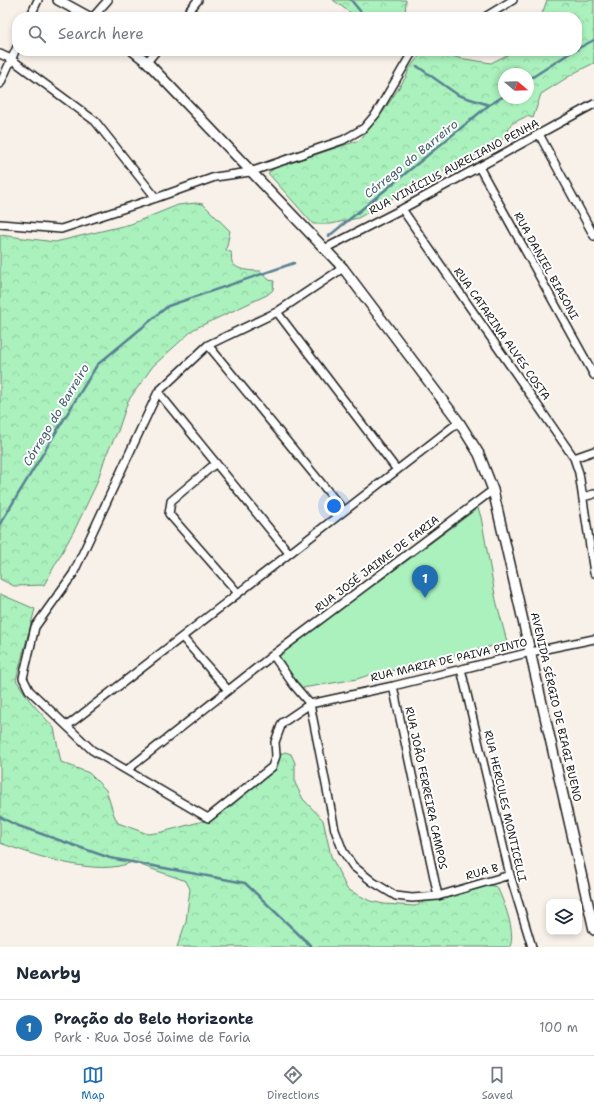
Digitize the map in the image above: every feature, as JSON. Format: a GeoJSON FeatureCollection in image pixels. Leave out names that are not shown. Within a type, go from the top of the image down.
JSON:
{"type":"FeatureCollection","features":[{"type":"Feature","properties":{"kind":"street"},"geometry":{"type":"LineString","coordinates":[[32,12],[38,0]]}},
{"type":"Feature","properties":{"kind":"street"},"geometry":{"type":"LineString","coordinates":[[58,0],[80,12]]}},
{"type":"Feature","properties":{"kind":"street"},"geometry":{"type":"LineString","coordinates":[[97,12],[108,0]]}},
{"type":"Feature","properties":{"kind":"street"},"geometry":{"type":"LineString","coordinates":[[188,12],[198,0]]}},
{"type":"Feature","properties":{"kind":"street"},"geometry":{"type":"LineString","coordinates":[[493,12],[513,0]]}},
{"type":"Feature","properties":{"kind":"street"},"geometry":{"type":"LineString","coordinates":[[0,54],[11,59],[95,121],[156,198]]}},
{"type":"Feature","properties":{"kind":"street"},"geometry":{"type":"LineString","coordinates":[[0,84],[12,56]]}},
{"type":"Feature","properties":{"kind":"street","name":"AVENIDA SÉRGIO DE BIAGI BUENO"},"geometry":{"type":"LineString","coordinates":[[139,56],[147,62],[250,172],[343,268],[459,422],[479,454],[493,490],[594,930]]}},
{"type":"Feature","properties":{"kind":"street"},"geometry":{"type":"LineString","coordinates":[[147,62],[152,56]]}},
{"type":"Feature","properties":{"kind":"street"},"geometry":{"type":"LineString","coordinates":[[0,224],[60,229],[215,177],[250,172],[343,140],[364,128],[376,114],[410,56]]}},
{"type":"Feature","properties":{"kind":"street","name":"RUA VINÍCIUS AURELIANO PENHA"},"geometry":{"type":"LineString","coordinates":[[324,249],[402,209],[594,104]]}},
{"type":"Feature","properties":{"kind":"street"},"geometry":{"type":"LineString","coordinates":[[539,134],[594,236]]}},
{"type":"Feature","properties":{"kind":"street","name":"RUA DANIEL BIASONI"},"geometry":{"type":"LineString","coordinates":[[479,167],[594,375]]}},
{"type":"Feature","properties":{"kind":"street","name":"RUA CATARINA ALVES COSTA"},"geometry":{"type":"LineString","coordinates":[[402,209],[574,458],[579,473],[594,573]]}},
{"type":"Feature","properties":{"kind":"street"},"geometry":{"type":"LineString","coordinates":[[273,655],[293,684],[310,704],[282,724],[275,742],[276,756],[272,767],[208,818],[92,750],[29,690],[23,678],[35,627],[73,574],[158,392],[208,345],[277,312],[343,268]]}},
{"type":"Feature","properties":{"kind":"street"},"geometry":{"type":"LineString","coordinates":[[277,312],[397,470]]}},
{"type":"Feature","properties":{"kind":"street"},"geometry":{"type":"LineString","coordinates":[[208,345],[344,511]]}},
{"type":"Feature","properties":{"kind":"street"},"geometry":{"type":"LineString","coordinates":[[158,392],[290,553]]}},
{"type":"Feature","properties":{"kind":"street"},"geometry":{"type":"LineString","coordinates":[[67,726],[459,422]]}},
{"type":"Feature","properties":{"kind":"street"},"geometry":{"type":"LineString","coordinates":[[574,458],[594,451]]}},
{"type":"Feature","properties":{"kind":"street"},"geometry":{"type":"LineString","coordinates":[[216,463],[170,501],[170,514],[238,593]]}},
{"type":"Feature","properties":{"kind":"street","name":"RUA JOSÉ JAIME DE FARIA"},"geometry":{"type":"LineString","coordinates":[[128,770],[273,655],[493,490]]}},
{"type":"Feature","properties":{"kind":"street"},"geometry":{"type":"LineString","coordinates":[[583,497],[594,494]]}},
{"type":"Feature","properties":{"kind":"street"},"geometry":{"type":"LineString","coordinates":[[182,637],[228,690]]}},
{"type":"Feature","properties":{"kind":"street","name":"RUA MARIA DE PAIVA PINTO"},"geometry":{"type":"LineString","coordinates":[[310,704],[393,686],[531,652],[594,639]]}},
{"type":"Feature","properties":{"kind":"street","name":"RUA HERCULES MONTICELLI"},"geometry":{"type":"LineString","coordinates":[[462,669],[510,875],[532,947]]}},
{"type":"Feature","properties":{"kind":"street","name":"RUA JOÃO FERREIRA CAMPOS"},"geometry":{"type":"LineString","coordinates":[[393,686],[438,896]]}},
{"type":"Feature","properties":{"kind":"street","name":"RUA B"},"geometry":{"type":"LineString","coordinates":[[310,704],[335,830],[343,851],[353,866],[373,882],[396,896],[412,898],[438,896],[510,875]]}},
{"type":"Feature","properties":{"kind":"green space"},"geometry":{"type":"Polygon","coordinates":[[[333,0],[406,0],[405,12],[349,12],[333,0]]]}},
{"type":"Feature","properties":{"kind":"green space"},"geometry":{"type":"Polygon","coordinates":[[[547,0],[594,0],[594,63],[576,72],[541,94],[533,118],[527,116],[511,124],[506,136],[496,146],[422,182],[358,218],[331,224],[313,224],[268,173],[275,168],[360,140],[385,109],[406,77],[409,69],[419,56],[452,56],[491,63],[505,56],[582,56],[582,12],[543,12],[547,0]]]}},
{"type":"Feature","properties":{"kind":"green space"},"geometry":{"type":"Polygon","coordinates":[[[196,203],[203,204],[230,231],[226,250],[231,252],[232,262],[234,265],[245,270],[261,271],[269,280],[274,281],[273,290],[267,295],[194,329],[153,366],[128,401],[118,431],[106,455],[96,485],[76,527],[44,585],[14,586],[0,579],[0,235],[55,242],[131,224],[178,205],[196,203]]]}},
{"type":"Feature","properties":{"kind":"green space"},"geometry":{"type":"Polygon","coordinates":[[[478,508],[481,517],[496,600],[507,642],[418,663],[397,670],[375,673],[357,679],[302,688],[278,656],[356,596],[377,583],[478,508]]]}},
{"type":"Feature","properties":{"kind":"green space"},"geometry":{"type":"Polygon","coordinates":[[[0,594],[35,609],[16,680],[30,701],[54,728],[61,762],[89,773],[106,790],[118,823],[148,834],[162,832],[207,820],[215,816],[252,788],[257,776],[277,756],[285,752],[291,754],[295,763],[295,783],[303,799],[323,820],[331,856],[347,889],[370,901],[384,904],[415,906],[423,902],[456,896],[475,887],[489,885],[497,887],[506,908],[510,925],[510,947],[177,947],[186,922],[190,889],[186,881],[132,862],[118,866],[84,866],[48,859],[0,843],[0,594]]]}},
{"type":"Feature","properties":{"kind":"waterway"},"geometry":{"type":"LineString","coordinates":[[351,0],[361,12]]}},
{"type":"Feature","properties":{"kind":"waterway","name":"Córrego do Barreiro"},"geometry":{"type":"LineString","coordinates":[[582,46],[594,40]]}},
{"type":"Feature","properties":{"kind":"waterway","name":"Córrego do Barreiro"},"geometry":{"type":"LineString","coordinates":[[534,76],[565,56]]}},
{"type":"Feature","properties":{"kind":"waterway"},"geometry":{"type":"LineString","coordinates":[[417,66],[458,95],[489,105]]}},
{"type":"Feature","properties":{"kind":"waterway","name":"Córrego do Barreiro"},"geometry":{"type":"LineString","coordinates":[[329,236],[489,105],[498,100]]}},
{"type":"Feature","properties":{"kind":"waterway","name":"Córrego do Barreiro"},"geometry":{"type":"LineString","coordinates":[[0,524],[97,365],[168,306],[294,263]]}},
{"type":"Feature","properties":{"kind":"waterway"},"geometry":{"type":"LineString","coordinates":[[0,817],[16,825],[110,858],[245,883],[312,947]]}},
{"type":"Feature","properties":{"kind":"place","name":"Pração do Belo Horizonte"},"geometry":{"type":"Point","coordinates":[425,598]}}]}
